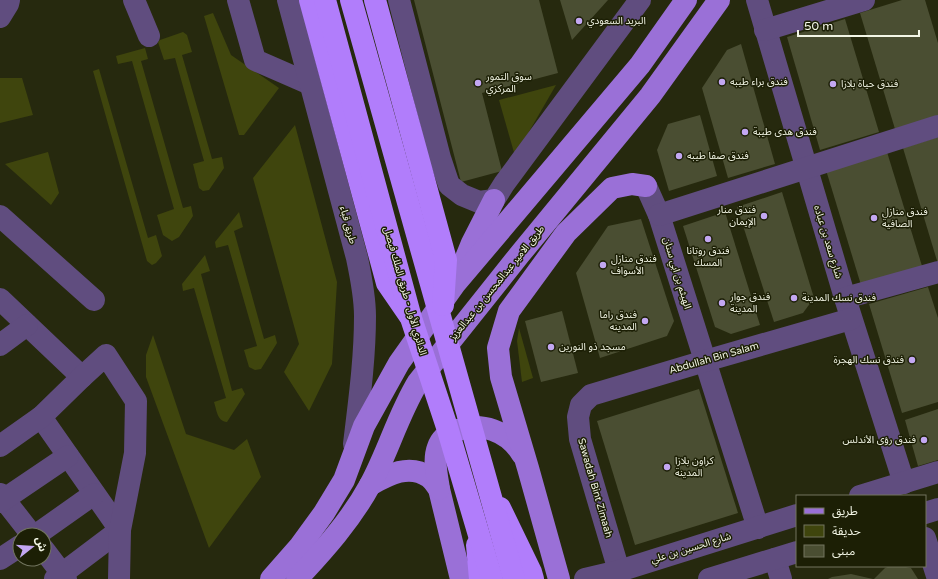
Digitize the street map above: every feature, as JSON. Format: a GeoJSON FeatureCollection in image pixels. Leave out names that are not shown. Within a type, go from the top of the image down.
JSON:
{"type":"FeatureCollection","features":[{"type":"Feature","properties":{"kind":"highway"},"geometry":{"type":"LineString","coordinates":[[310,0],[387,283],[411,318]]}},
{"type":"Feature","properties":{"kind":"highway","name":"الدائري الأول - طريق الملك فيصل"},"geometry":{"type":"LineString","coordinates":[[325,0],[411,318],[447,427],[492,579]]}},
{"type":"Feature","properties":{"kind":"highway"},"geometry":{"type":"LineString","coordinates":[[351,0],[514,579]]}},
{"type":"Feature","properties":{"kind":"highway"},"geometry":{"type":"LineString","coordinates":[[375,0],[446,260],[442,322]]}},
{"type":"Feature","properties":{"kind":"highway"},"geometry":{"type":"LineString","coordinates":[[488,484],[533,579]]}},
{"type":"Feature","properties":{"kind":"highway"},"geometry":{"type":"LineString","coordinates":[[474,518],[480,579]]}},
{"type":"Feature","properties":{"kind":"main road"},"geometry":{"type":"LineString","coordinates":[[271,579],[300,546],[324,513],[344,480],[364,426],[399,363],[456,284],[640,65],[686,0]]}},
{"type":"Feature","properties":{"kind":"main road","name":"طريق الامير عبدالمحسن بن عبدالعزيز"},"geometry":{"type":"LineString","coordinates":[[297,579],[329,544],[347,521],[370,485],[409,398],[418,382],[516,259],[650,96],[719,0]]}},
{"type":"Feature","properties":{"kind":"main road"},"geometry":{"type":"LineString","coordinates":[[509,311],[566,233],[612,188],[632,184],[646,186]]}},
{"type":"Feature","properties":{"kind":"main road"},"geometry":{"type":"LineString","coordinates":[[456,284],[472,243],[494,200]]}},
{"type":"Feature","properties":{"kind":"main road"},"geometry":{"type":"LineString","coordinates":[[559,579],[501,377],[498,348],[509,311],[516,259],[562,239]]}},
{"type":"Feature","properties":{"kind":"main road"},"geometry":{"type":"LineString","coordinates":[[461,579],[439,489],[435,459],[442,439],[448,433],[464,428],[481,427],[497,431],[511,440],[522,453],[528,468]]}},
{"type":"Feature","properties":{"kind":"main road"},"geometry":{"type":"LineString","coordinates":[[370,485],[397,472],[409,471],[422,474],[430,478],[439,489]]}},
{"type":"Feature","properties":{"kind":"street"},"geometry":{"type":"LineString","coordinates":[[0,17],[9,0]]}},
{"type":"Feature","properties":{"kind":"street"},"geometry":{"type":"LineString","coordinates":[[134,0],[149,36]]}},
{"type":"Feature","properties":{"kind":"street"},"geometry":{"type":"LineString","coordinates":[[238,0],[255,60],[310,84]]}},
{"type":"Feature","properties":{"kind":"street","name":"طريق قباء"},"geometry":{"type":"LineString","coordinates":[[288,0],[357,258],[363,286],[365,315],[364,350],[353,455]]}},
{"type":"Feature","properties":{"kind":"street"},"geometry":{"type":"LineString","coordinates":[[399,0],[440,158],[449,184],[462,196],[479,202],[494,200],[504,184],[640,0]]}},
{"type":"Feature","properties":{"kind":"street","name":"شارع سعد بن عباده"},"geometry":{"type":"LineString","coordinates":[[756,0],[848,309],[904,483]]}},
{"type":"Feature","properties":{"kind":"street"},"geometry":{"type":"LineString","coordinates":[[765,30],[864,0]]}},
{"type":"Feature","properties":{"kind":"street"},"geometry":{"type":"LineString","coordinates":[[659,214],[938,126]]}},
{"type":"Feature","properties":{"kind":"street","name":"الهيثم بن ابي سنان"},"geometry":{"type":"LineString","coordinates":[[646,186],[659,214],[758,528]]}},
{"type":"Feature","properties":{"kind":"street"},"geometry":{"type":"LineString","coordinates":[[0,216],[94,300]]}},
{"type":"Feature","properties":{"kind":"street","name":"Abdullah Bin Salam"},"geometry":{"type":"LineString","coordinates":[[581,405],[591,396],[705,361],[848,309],[938,272]]}},
{"type":"Feature","properties":{"kind":"street"},"geometry":{"type":"LineString","coordinates":[[0,300],[82,377]]}},
{"type":"Feature","properties":{"kind":"street"},"geometry":{"type":"LineString","coordinates":[[0,345],[27,325]]}},
{"type":"Feature","properties":{"kind":"street"},"geometry":{"type":"LineString","coordinates":[[0,446],[41,417],[106,355],[136,401],[135,453],[120,530],[119,579]]}},
{"type":"Feature","properties":{"kind":"street","name":"Sawadah Bint Zimaah"},"geometry":{"type":"LineString","coordinates":[[581,405],[578,417],[580,439],[619,571]]}},
{"type":"Feature","properties":{"kind":"street"},"geometry":{"type":"LineString","coordinates":[[41,417],[120,530]]}},
{"type":"Feature","properties":{"kind":"street"},"geometry":{"type":"LineString","coordinates":[[25,527],[1,498],[68,456]]}},
{"type":"Feature","properties":{"kind":"street"},"geometry":{"type":"LineString","coordinates":[[863,495],[938,472]]}},
{"type":"Feature","properties":{"kind":"street"},"geometry":{"type":"LineString","coordinates":[[47,527],[94,494]]}},
{"type":"Feature","properties":{"kind":"street"},"geometry":{"type":"LineString","coordinates":[[926,513],[938,509]]}},
{"type":"Feature","properties":{"kind":"street","name":"شارع الحسين بن علي"},"geometry":{"type":"LineString","coordinates":[[559,579],[585,579],[619,571],[796,516]]}},
{"type":"Feature","properties":{"kind":"street"},"geometry":{"type":"LineString","coordinates":[[52,563],[61,577],[120,530]]}},
{"type":"Feature","properties":{"kind":"street"},"geometry":{"type":"LineString","coordinates":[[926,541],[938,579]]}},
{"type":"Feature","properties":{"kind":"street"},"geometry":{"type":"LineString","coordinates":[[0,560],[12,552]]}},
{"type":"Feature","properties":{"kind":"street"},"geometry":{"type":"LineString","coordinates":[[709,579],[796,552]]}},
{"type":"Feature","properties":{"kind":"street"},"geometry":{"type":"LineString","coordinates":[[775,558],[782,579]]}},
{"type":"Feature","properties":{"kind":"green space"},"geometry":{"type":"Polygon","coordinates":[[[213,13],[231,55],[279,88],[244,135],[239,135],[204,16],[213,13]]]}},
{"type":"Feature","properties":{"kind":"green space"},"geometry":{"type":"Polygon","coordinates":[[[183,32],[187,35],[192,52],[182,55],[212,159],[222,157],[224,168],[209,190],[203,191],[199,188],[193,164],[204,161],[175,58],[164,60],[158,42],[183,32]]]}},
{"type":"Feature","properties":{"kind":"green space"},"geometry":{"type":"Polygon","coordinates":[[[145,48],[148,59],[141,61],[183,208],[191,206],[193,216],[179,237],[172,241],[163,235],[157,215],[174,209],[132,61],[118,64],[116,56],[145,48]]]}},
{"type":"Feature","properties":{"kind":"green space"},"geometry":{"type":"Polygon","coordinates":[[[99,69],[148,238],[156,235],[162,256],[152,265],[147,261],[93,71],[99,69]]]}},
{"type":"Feature","properties":{"kind":"green space"},"geometry":{"type":"Polygon","coordinates":[[[0,78],[22,78],[33,115],[0,123],[0,78]]]}},
{"type":"Feature","properties":{"kind":"green space"},"geometry":{"type":"Polygon","coordinates":[[[556,85],[515,156],[499,100],[556,85]]]}},
{"type":"Feature","properties":{"kind":"green space"},"geometry":{"type":"Polygon","coordinates":[[[295,125],[337,282],[332,364],[309,411],[284,372],[299,344],[253,178],[295,125]]]}},
{"type":"Feature","properties":{"kind":"green space"},"geometry":{"type":"Polygon","coordinates":[[[48,152],[59,193],[51,205],[5,164],[48,152]]]}},
{"type":"Feature","properties":{"kind":"green space"},"geometry":{"type":"Polygon","coordinates":[[[239,212],[243,227],[234,231],[264,339],[275,335],[277,343],[261,369],[255,370],[249,367],[244,350],[257,346],[228,245],[216,248],[215,242],[239,212]]]}},
{"type":"Feature","properties":{"kind":"green space"},"geometry":{"type":"Polygon","coordinates":[[[205,255],[210,271],[201,274],[232,391],[242,388],[245,394],[227,422],[219,418],[214,402],[226,398],[194,288],[183,291],[182,284],[205,255]]]}},
{"type":"Feature","properties":{"kind":"green space"},"geometry":{"type":"Polygon","coordinates":[[[519,328],[533,378],[522,382],[517,341],[519,328]]]}},
{"type":"Feature","properties":{"kind":"green space"},"geometry":{"type":"Polygon","coordinates":[[[153,335],[186,434],[234,450],[247,439],[261,477],[209,548],[146,377],[146,355],[153,335]]]}},
{"type":"Feature","properties":{"kind":"building","name":"سوق التمور المركزي"},"geometry":{"type":"Polygon","coordinates":[[[414,0],[539,0],[558,73],[482,93],[502,171],[461,182],[414,0]]]}},
{"type":"Feature","properties":{"kind":"building"},"geometry":{"type":"Polygon","coordinates":[[[560,0],[608,0],[572,40],[560,0]]]}},
{"type":"Feature","properties":{"kind":"building"},"geometry":{"type":"Polygon","coordinates":[[[902,0],[925,0],[938,43],[938,116],[895,129],[860,13],[902,0]]]}},
{"type":"Feature","properties":{"kind":"building","name":"فندق حیاة بلازا"},"geometry":{"type":"Polygon","coordinates":[[[845,19],[879,132],[820,150],[787,37],[845,19]]]}},
{"type":"Feature","properties":{"kind":"building"},"geometry":{"type":"Polygon","coordinates":[[[741,44],[775,164],[728,178],[702,88],[727,50],[741,44]]]}},
{"type":"Feature","properties":{"kind":"building"},"geometry":{"type":"Polygon","coordinates":[[[700,115],[717,176],[669,191],[657,150],[668,124],[700,115]]]}},
{"type":"Feature","properties":{"kind":"building"},"geometry":{"type":"Polygon","coordinates":[[[938,137],[938,264],[903,148],[938,137]]]}},
{"type":"Feature","properties":{"kind":"building","name":"فندق منازل الصافية"},"geometry":{"type":"Polygon","coordinates":[[[887,152],[922,266],[861,285],[826,170],[887,152]]]}},
{"type":"Feature","properties":{"kind":"building"},"geometry":{"type":"Polygon","coordinates":[[[782,192],[814,298],[803,313],[774,322],[737,207],[782,192]]]}},
{"type":"Feature","properties":{"kind":"building"},"geometry":{"type":"Polygon","coordinates":[[[725,212],[760,325],[731,334],[715,327],[683,226],[725,212]]]}},
{"type":"Feature","properties":{"kind":"building"},"geometry":{"type":"Polygon","coordinates":[[[641,219],[674,321],[667,336],[600,358],[576,273],[608,226],[641,219]]]}},
{"type":"Feature","properties":{"kind":"building","name":"فندق نسك الهجرة"},"geometry":{"type":"Polygon","coordinates":[[[928,287],[938,318],[938,402],[902,413],[869,304],[928,287]]]}},
{"type":"Feature","properties":{"kind":"building","name":"مسجد ذو النورين"},"geometry":{"type":"Polygon","coordinates":[[[562,311],[578,373],[541,382],[525,321],[562,311]]]}},
{"type":"Feature","properties":{"kind":"building","name":"كراون بلازا المدينة"},"geometry":{"type":"Polygon","coordinates":[[[699,389],[738,513],[635,545],[597,421],[699,389]]]}},
{"type":"Feature","properties":{"kind":"building","name":"فندق رؤى الأندلس"},"geometry":{"type":"Polygon","coordinates":[[[938,409],[938,460],[918,466],[905,420],[938,409]]]}},
{"type":"Feature","properties":{"kind":"building"},"geometry":{"type":"Polygon","coordinates":[[[885,568],[911,568],[918,579],[874,579],[885,568]]]}},
{"type":"Feature","properties":{"kind":"building"},"geometry":{"type":"Polygon","coordinates":[[[851,574],[873,579],[828,579],[832,577],[851,574]]]}},
{"type":"Feature","properties":{"kind":"place","name":"البريد السعودي"},"geometry":{"type":"Point","coordinates":[579,21]}},
{"type":"Feature","properties":{"kind":"place","name":"فندق براء طيبه"},"geometry":{"type":"Point","coordinates":[722,82]}},
{"type":"Feature","properties":{"kind":"place","name":"سوق التمور المركزي"},"geometry":{"type":"Point","coordinates":[478,83]}},
{"type":"Feature","properties":{"kind":"place","name":"فندق حیاة بلازا"},"geometry":{"type":"Point","coordinates":[833,84]}},
{"type":"Feature","properties":{"kind":"place","name":"فندق هدى طيبة"},"geometry":{"type":"Point","coordinates":[745,132]}},
{"type":"Feature","properties":{"kind":"place","name":"فندق صفا طيبه"},"geometry":{"type":"Point","coordinates":[679,156]}},
{"type":"Feature","properties":{"kind":"place","name":"فندق منار الإيمان"},"geometry":{"type":"Point","coordinates":[764,216]}},
{"type":"Feature","properties":{"kind":"place","name":"فندق منازل الصافية"},"geometry":{"type":"Point","coordinates":[874,218]}},
{"type":"Feature","properties":{"kind":"place","name":"فندق روتانا المسك"},"geometry":{"type":"Point","coordinates":[708,239]}},
{"type":"Feature","properties":{"kind":"place","name":"فندق منازل الأسواف"},"geometry":{"type":"Point","coordinates":[603,265]}},
{"type":"Feature","properties":{"kind":"place","name":"فندق نسك المدينة"},"geometry":{"type":"Point","coordinates":[794,298]}},
{"type":"Feature","properties":{"kind":"place","name":"فندق جوار المدينة"},"geometry":{"type":"Point","coordinates":[722,303]}},
{"type":"Feature","properties":{"kind":"place","name":"فندق راما المدينه"},"geometry":{"type":"Point","coordinates":[645,321]}},
{"type":"Feature","properties":{"kind":"place","name":"مسجد ذو النورين"},"geometry":{"type":"Point","coordinates":[551,347]}},
{"type":"Feature","properties":{"kind":"place","name":"فندق نسك الهجرة"},"geometry":{"type":"Point","coordinates":[912,360]}},
{"type":"Feature","properties":{"kind":"place","name":"فندق رؤى الأندلس"},"geometry":{"type":"Point","coordinates":[924,440]}},
{"type":"Feature","properties":{"kind":"place","name":"كراون بلازا المدينة"},"geometry":{"type":"Point","coordinates":[667,467]}}]}
